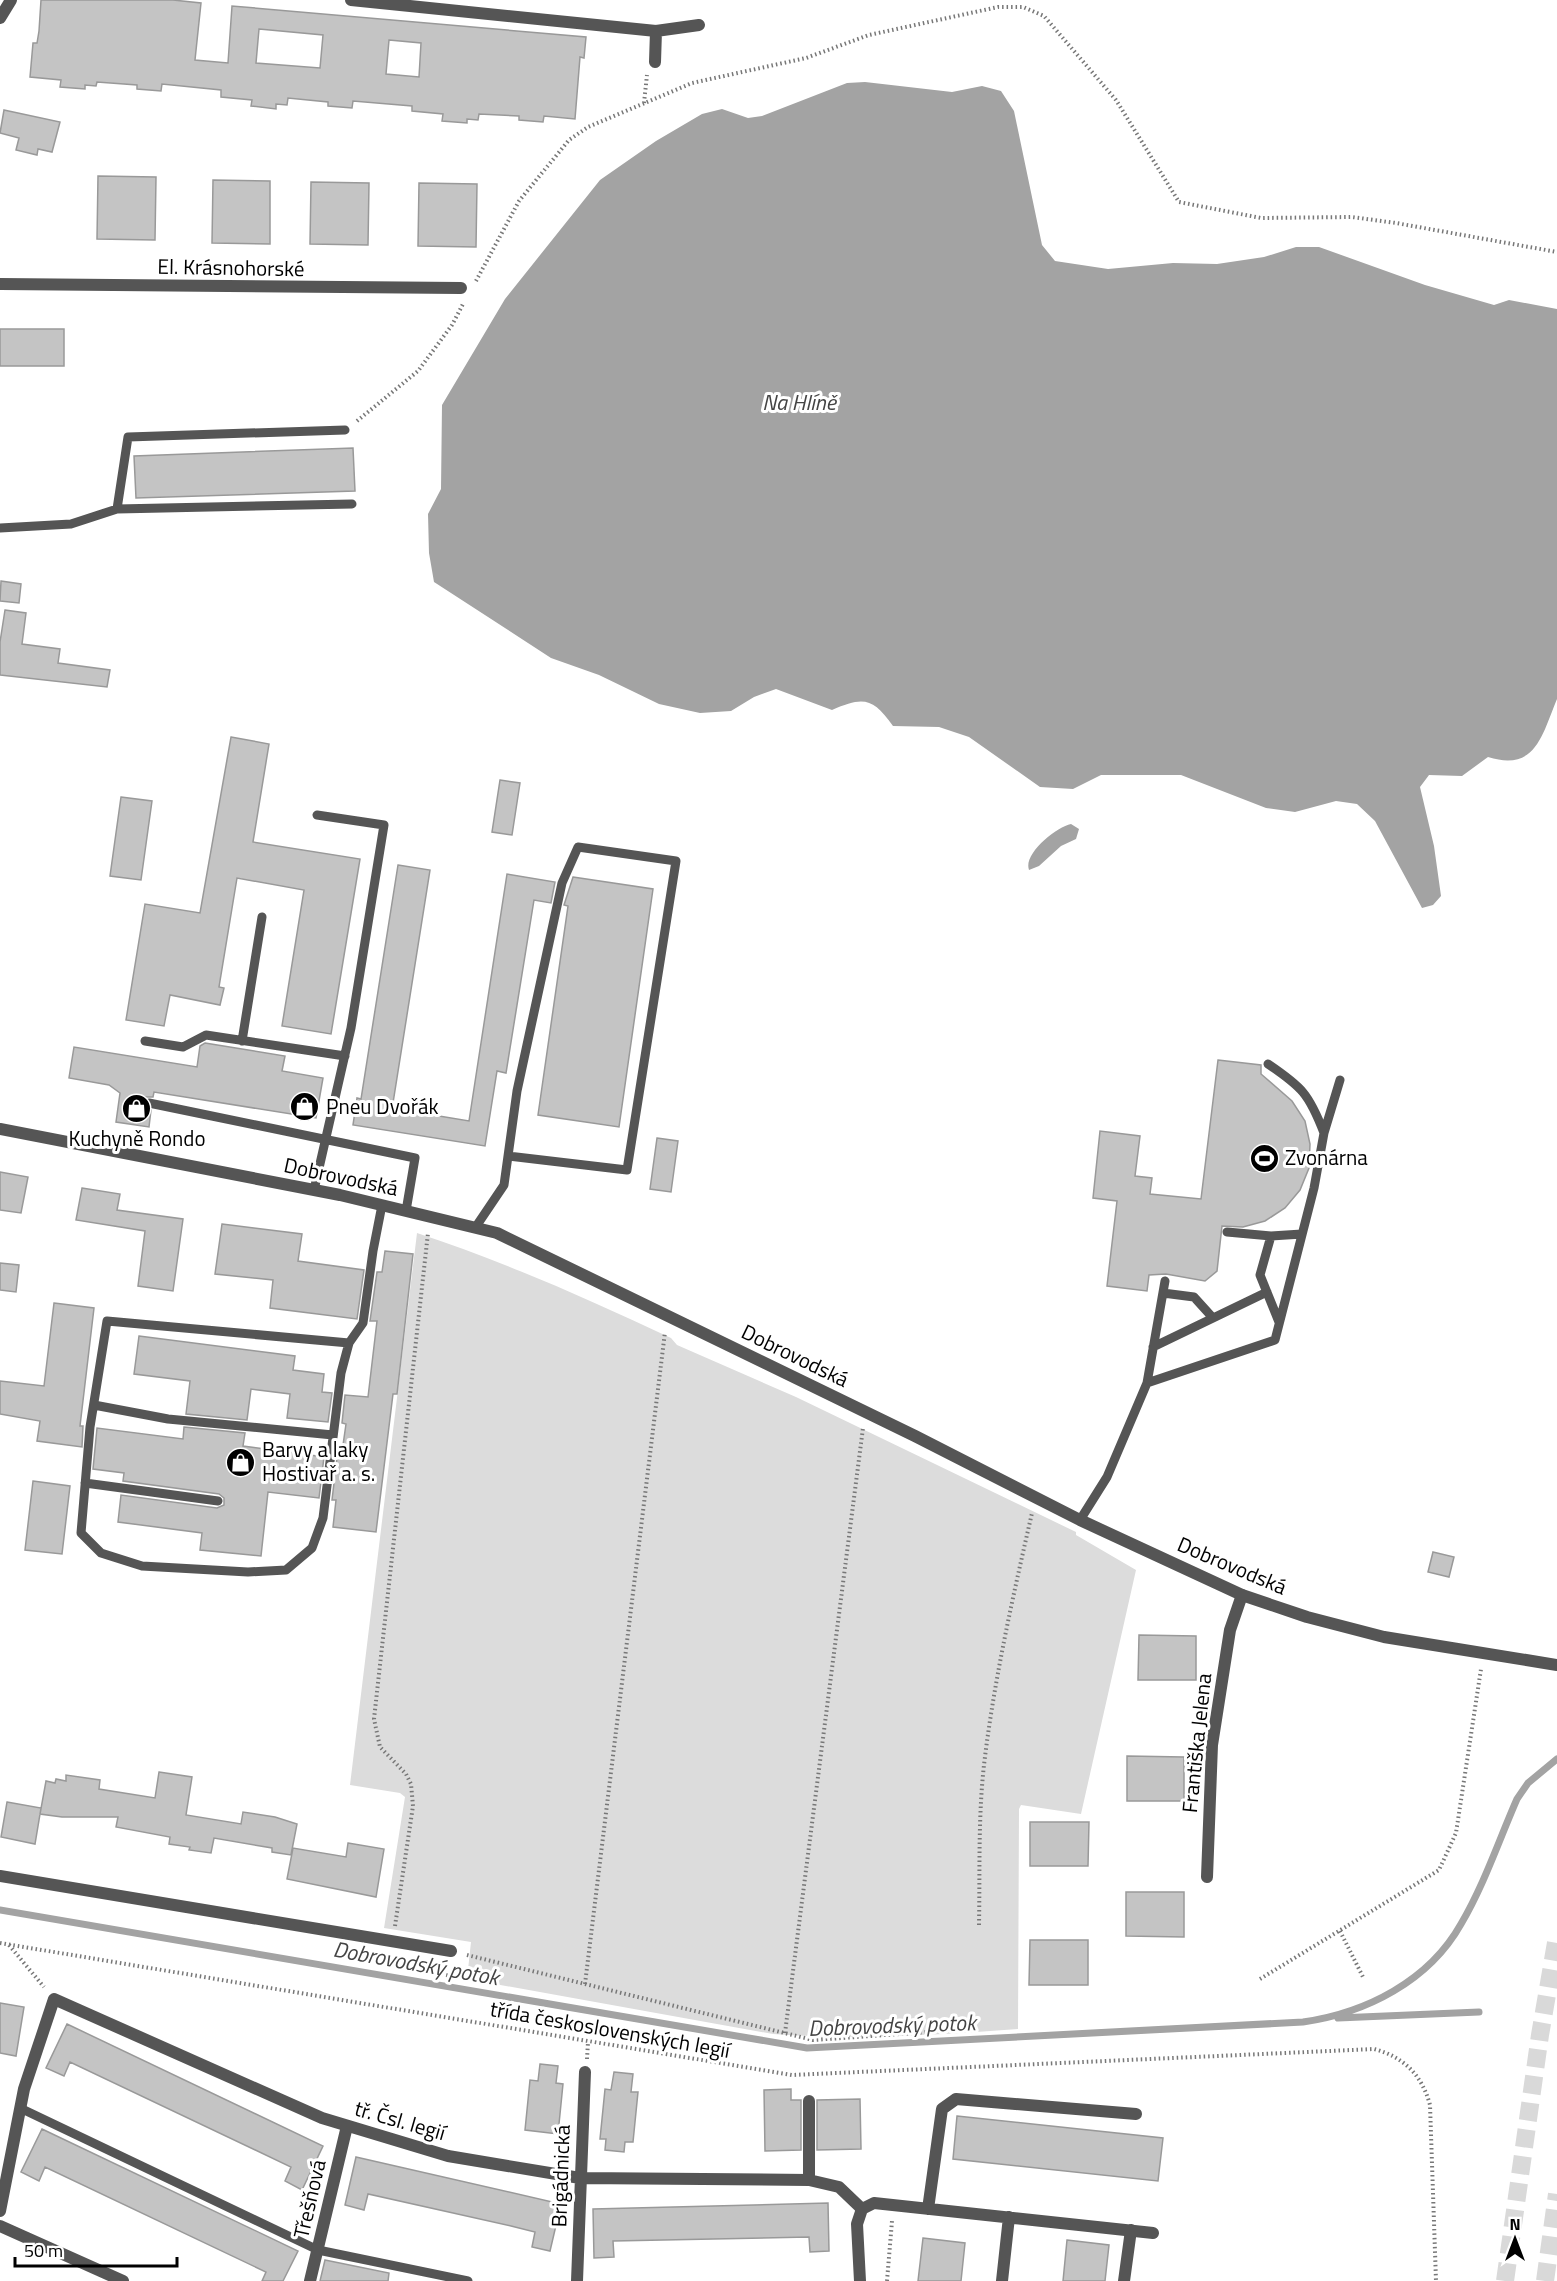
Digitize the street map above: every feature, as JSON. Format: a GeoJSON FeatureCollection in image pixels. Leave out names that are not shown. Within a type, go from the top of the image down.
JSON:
{"type":"FeatureCollection","features":[{"type":"Feature","properties":{"kind":"street"},"geometry":{"type":"LineString","coordinates":[[0,18],[11,0]]}},
{"type":"Feature","properties":{"kind":"street"},"geometry":{"type":"LineString","coordinates":[[351,0],[656,31],[699,26]]}},
{"type":"Feature","properties":{"kind":"street"},"geometry":{"type":"LineString","coordinates":[[655,62],[656,31]]}},
{"type":"Feature","properties":{"kind":"street","name":"El. Krásnohorské"},"geometry":{"type":"LineString","coordinates":[[0,284],[467,291]]}},
{"type":"Feature","properties":{"kind":"street","name":"Dobrovodská"},"geometry":{"type":"LineString","coordinates":[[0,1129],[315,1190],[497,1233],[867,1413],[1080,1520],[1242,1595],[1343,1627],[1483,1655],[1557,1665]]}},
{"type":"Feature","properties":{"kind":"street","name":"Františka Jelena"},"geometry":{"type":"LineString","coordinates":[[1207,1877],[1212,1745],[1235,1613],[1242,1595]]}},
{"type":"Feature","properties":{"kind":"street"},"geometry":{"type":"LineString","coordinates":[[0,1876],[452,1951]]}},
{"type":"Feature","properties":{"kind":"street"},"geometry":{"type":"LineString","coordinates":[[0,2211],[20,2108],[54,1999]]}},
{"type":"Feature","properties":{"kind":"street","name":"tř. Čsl. legií"},"geometry":{"type":"LineString","coordinates":[[54,1999],[322,2118],[448,2156],[580,2178],[809,2180],[839,2187],[862,2209]]}},
{"type":"Feature","properties":{"kind":"street","name":"Brigádnická"},"geometry":{"type":"LineString","coordinates":[[577,2281],[585,2072]]}},
{"type":"Feature","properties":{"kind":"street"},"geometry":{"type":"LineString","coordinates":[[928,2209],[942,2109],[956,2099],[1136,2114]]}},
{"type":"Feature","properties":{"kind":"street"},"geometry":{"type":"LineString","coordinates":[[809,2101],[809,2180]]}},
{"type":"Feature","properties":{"kind":"street","name":"Třešňová"},"geometry":{"type":"LineString","coordinates":[[310,2281],[347,2126]]}},
{"type":"Feature","properties":{"kind":"street"},"geometry":{"type":"LineString","coordinates":[[860,2281],[857,2224],[862,2209],[874,2203],[1153,2233]]}},
{"type":"Feature","properties":{"kind":"street"},"geometry":{"type":"LineString","coordinates":[[1002,2281],[1009,2217]]}},
{"type":"Feature","properties":{"kind":"street"},"geometry":{"type":"LineString","coordinates":[[0,2226],[123,2281]]}},
{"type":"Feature","properties":{"kind":"street"},"geometry":{"type":"LineString","coordinates":[[1124,2281],[1131,2230]]}},
{"type":"Feature","properties":{"kind":"lane"},"geometry":{"type":"LineString","coordinates":[[117,509],[128,437],[345,430]]}},
{"type":"Feature","properties":{"kind":"lane"},"geometry":{"type":"LineString","coordinates":[[0,528],[71,524],[117,509],[352,504]]}},
{"type":"Feature","properties":{"kind":"lane"},"geometry":{"type":"LineString","coordinates":[[315,1190],[345,1056],[384,825],[317,816]]}},
{"type":"Feature","properties":{"kind":"lane"},"geometry":{"type":"LineString","coordinates":[[476,1228],[504,1185],[508,1156],[517,1091],[562,883],[578,847],[676,861],[627,1170],[508,1156]]}},
{"type":"Feature","properties":{"kind":"lane"},"geometry":{"type":"LineString","coordinates":[[242,1041],[262,917]]}},
{"type":"Feature","properties":{"kind":"lane"},"geometry":{"type":"LineString","coordinates":[[145,1041],[183,1047],[206,1035],[345,1056]]}},
{"type":"Feature","properties":{"kind":"lane"},"geometry":{"type":"LineString","coordinates":[[1268,1064],[1300,1086],[1316,1112],[1324,1133]]}},
{"type":"Feature","properties":{"kind":"lane"},"geometry":{"type":"LineString","coordinates":[[1147,1383],[1275,1340],[1302,1234],[1324,1133],[1340,1080]]}},
{"type":"Feature","properties":{"kind":"lane"},"geometry":{"type":"LineString","coordinates":[[149,1103],[415,1158],[406,1211]]}},
{"type":"Feature","properties":{"kind":"lane"},"geometry":{"type":"LineString","coordinates":[[349,1342],[107,1321],[94,1405],[81,1533],[101,1553],[142,1566],[248,1572],[286,1570],[312,1548],[323,1518],[341,1373],[349,1342],[363,1323],[372,1251],[382,1205]]}},
{"type":"Feature","properties":{"kind":"lane"},"geometry":{"type":"LineString","coordinates":[[1227,1232],[1270,1236],[1302,1234]]}},
{"type":"Feature","properties":{"kind":"lane"},"geometry":{"type":"LineString","coordinates":[[1270,1236],[1260,1275],[1280,1322]]}},
{"type":"Feature","properties":{"kind":"lane"},"geometry":{"type":"LineString","coordinates":[[1080,1520],[1107,1477],[1147,1383],[1165,1281]]}},
{"type":"Feature","properties":{"kind":"lane"},"geometry":{"type":"LineString","coordinates":[[1153,1347],[1267,1292]]}},
{"type":"Feature","properties":{"kind":"lane"},"geometry":{"type":"LineString","coordinates":[[1162,1293],[1194,1297],[1214,1318]]}},
{"type":"Feature","properties":{"kind":"lane"},"geometry":{"type":"LineString","coordinates":[[94,1405],[168,1419],[333,1435]]}},
{"type":"Feature","properties":{"kind":"lane"},"geometry":{"type":"LineString","coordinates":[[85,1483],[218,1501]]}},
{"type":"Feature","properties":{"kind":"lane"},"geometry":{"type":"LineString","coordinates":[[20,2108],[318,2250],[468,2281]]}},
{"type":"Feature","properties":{"kind":"path"},"geometry":{"type":"LineString","coordinates":[[345,430],[418,371],[452,325],[467,291],[519,201],[569,140],[588,127],[692,83],[806,58],[869,34],[998,7],[1023,7],[1044,16],[1116,100],[1179,202],[1261,218],[1352,217],[1557,252]]}},
{"type":"Feature","properties":{"kind":"path"},"geometry":{"type":"LineString","coordinates":[[393,1941],[413,1806],[406,1774],[380,1747],[374,1719],[421,1275],[430,1217]]}},
{"type":"Feature","properties":{"kind":"path"},"geometry":{"type":"LineString","coordinates":[[585,1984],[660,1359],[669,1317]]}},
{"type":"Feature","properties":{"kind":"path"},"geometry":{"type":"LineString","coordinates":[[785,2033],[860,1437],[867,1413]]}},
{"type":"Feature","properties":{"kind":"path"},"geometry":{"type":"LineString","coordinates":[[979,1925],[984,1764],[1006,1630],[1032,1512]]}},
{"type":"Feature","properties":{"kind":"path"},"geometry":{"type":"LineString","coordinates":[[1260,1979],[1439,1870],[1456,1833],[1483,1655]]}},
{"type":"Feature","properties":{"kind":"path"},"geometry":{"type":"LineString","coordinates":[[1340,1931],[1363,1977]]}},
{"type":"Feature","properties":{"kind":"path"},"geometry":{"type":"LineString","coordinates":[[0,1943],[9,1944],[54,1999]]}},
{"type":"Feature","properties":{"kind":"path","name":"třída československých legií"},"geometry":{"type":"LineString","coordinates":[[9,1944],[792,2076],[1374,2049],[1398,2058],[1409,2066],[1426,2091],[1430,2105],[1436,2281]]}},
{"type":"Feature","properties":{"kind":"path"},"geometry":{"type":"LineString","coordinates":[[452,1951],[813,2040],[930,2032]]}},
{"type":"Feature","properties":{"kind":"path"},"geometry":{"type":"LineString","coordinates":[[887,2281],[893,2205]]}},
{"type":"Feature","properties":{"kind":"shaded area"},"geometry":{"type":"Polygon","coordinates":[[[417,1233],[546,1282],[671,1338],[677,1345],[796,1397],[1076,1532],[1076,1535],[1136,1570],[1081,1814],[1021,1805],[1019,1809],[1018,2029],[865,2037],[773,2034],[467,1979],[471,1942],[384,1928],[405,1797],[400,1793],[350,1785],[417,1233]]]}},
{"type":"Feature","properties":{"kind":"water","name":"Na Hlíně"},"geometry":{"type":"Polygon","coordinates":[[[865,82],[952,92],[982,86],[1001,91],[1014,111],[1042,245],[1055,261],[1108,269],[1173,263],[1217,264],[1264,257],[1296,247],[1319,247],[1425,285],[1494,305],[1509,300],[1557,309],[1557,699],[1541,737],[1527,755],[1504,760],[1488,757],[1462,776],[1429,775],[1420,787],[1434,846],[1441,896],[1433,905],[1422,908],[1375,821],[1357,804],[1336,801],[1295,812],[1266,808],[1181,775],[1101,775],[1073,789],[1040,787],[969,737],[939,727],[893,726],[880,710],[867,702],[852,703],[832,710],[776,689],[754,697],[731,711],[700,713],[659,704],[599,675],[551,658],[434,582],[429,553],[428,514],[441,489],[442,405],[505,299],[600,180],[656,141],[702,114],[722,109],[748,118],[762,116],[847,83],[865,82]]]}},
{"type":"Feature","properties":{"kind":"water"},"geometry":{"type":"Polygon","coordinates":[[[1071,824],[1079,829],[1076,839],[1061,846],[1039,866],[1029,870],[1028,864],[1031,856],[1042,842],[1057,830],[1071,824]]]}},
{"type":"Feature","properties":{"kind":"building"},"geometry":{"type":"Polygon","coordinates":[[[41,0],[173,0],[201,3],[195,60],[228,63],[232,6],[586,37],[584,58],[580,57],[575,119],[544,116],[543,122],[519,120],[519,116],[479,114],[478,120],[467,119],[467,123],[442,121],[443,114],[412,111],[412,106],[353,101],[352,108],[328,106],[328,102],[288,98],[287,105],[276,104],[276,109],[251,106],[252,100],[221,97],[221,90],[162,84],[161,91],[137,89],[137,85],[97,82],[96,86],[85,85],[85,89],[60,87],[61,80],[30,77],[33,43],[37,43],[41,0]],[[259,29],[256,63],[320,68],[323,35],[259,29]],[[389,40],[386,74],[419,77],[421,43],[389,40]]]}},
{"type":"Feature","properties":{"kind":"building"},"geometry":{"type":"Polygon","coordinates":[[[4,110],[60,122],[52,152],[38,149],[37,155],[16,150],[19,138],[0,133],[4,110]]]}},
{"type":"Feature","properties":{"kind":"building"},"geometry":{"type":"Polygon","coordinates":[[[98,176],[156,177],[155,240],[97,239],[98,176]]]}},
{"type":"Feature","properties":{"kind":"building"},"geometry":{"type":"Polygon","coordinates":[[[213,180],[270,181],[270,244],[212,243],[213,180]]]}},
{"type":"Feature","properties":{"kind":"building"},"geometry":{"type":"Polygon","coordinates":[[[311,182],[369,183],[368,245],[310,244],[311,182]]]}},
{"type":"Feature","properties":{"kind":"building"},"geometry":{"type":"Polygon","coordinates":[[[419,183],[477,184],[476,247],[418,246],[419,183]]]}},
{"type":"Feature","properties":{"kind":"building"},"geometry":{"type":"Polygon","coordinates":[[[0,329],[64,329],[64,366],[0,366],[0,329]]]}},
{"type":"Feature","properties":{"kind":"building"},"geometry":{"type":"Polygon","coordinates":[[[353,448],[355,491],[136,498],[134,456],[353,448]]]}},
{"type":"Feature","properties":{"kind":"building"},"geometry":{"type":"Polygon","coordinates":[[[1,581],[21,584],[19,603],[0,601],[1,581]]]}},
{"type":"Feature","properties":{"kind":"building"},"geometry":{"type":"Polygon","coordinates":[[[5,610],[26,613],[22,644],[60,649],[58,663],[110,670],[107,687],[0,675],[0,642],[5,610]]]}},
{"type":"Feature","properties":{"kind":"building"},"geometry":{"type":"Polygon","coordinates":[[[231,737],[269,744],[253,842],[360,859],[331,1034],[282,1026],[304,890],[237,878],[219,987],[224,988],[220,1005],[170,995],[164,1026],[126,1020],[145,904],[200,913],[231,737]]]}},
{"type":"Feature","properties":{"kind":"building"},"geometry":{"type":"Polygon","coordinates":[[[500,780],[520,783],[512,835],[492,832],[500,780]]]}},
{"type":"Feature","properties":{"kind":"building"},"geometry":{"type":"Polygon","coordinates":[[[121,797],[152,801],[141,880],[110,876],[121,797]]]}},
{"type":"Feature","properties":{"kind":"building"},"geometry":{"type":"Polygon","coordinates":[[[398,865],[430,870],[393,1103],[397,1104],[397,1109],[469,1121],[507,874],[555,882],[551,903],[534,900],[506,1073],[497,1071],[485,1146],[353,1125],[357,1098],[361,1099],[398,865]]]}},
{"type":"Feature","properties":{"kind":"building"},"geometry":{"type":"Polygon","coordinates":[[[573,877],[653,889],[619,1127],[538,1115],[568,906],[564,905],[573,877]]]}},
{"type":"Feature","properties":{"kind":"building"},"geometry":{"type":"Polygon","coordinates":[[[205,1043],[285,1056],[282,1071],[323,1078],[316,1118],[154,1092],[153,1097],[146,1097],[142,1102],[144,1108],[151,1110],[149,1127],[116,1122],[120,1093],[109,1085],[69,1078],[74,1047],[197,1067],[200,1046],[205,1043]]]}},
{"type":"Feature","properties":{"kind":"building"},"geometry":{"type":"Polygon","coordinates":[[[1218,1060],[1261,1065],[1261,1074],[1292,1101],[1305,1121],[1310,1144],[1309,1168],[1300,1190],[1285,1208],[1265,1221],[1243,1227],[1222,1226],[1217,1271],[1205,1281],[1166,1274],[1149,1275],[1147,1291],[1107,1286],[1117,1201],[1093,1198],[1100,1131],[1140,1136],[1135,1176],[1152,1178],[1150,1194],[1201,1199],[1218,1060]]]}},
{"type":"Feature","properties":{"kind":"building"},"geometry":{"type":"Polygon","coordinates":[[[657,1138],[678,1141],[671,1192],[650,1189],[657,1138]]]}},
{"type":"Feature","properties":{"kind":"building"},"geometry":{"type":"Polygon","coordinates":[[[0,1172],[28,1177],[21,1213],[0,1210],[0,1172]]]}},
{"type":"Feature","properties":{"kind":"building"},"geometry":{"type":"Polygon","coordinates":[[[82,1188],[120,1194],[117,1210],[183,1219],[173,1291],[138,1286],[145,1231],[76,1220],[82,1188]]]}},
{"type":"Feature","properties":{"kind":"building"},"geometry":{"type":"Polygon","coordinates":[[[222,1224],[302,1234],[298,1261],[364,1270],[357,1319],[270,1308],[273,1280],[215,1274],[222,1224]]]}},
{"type":"Feature","properties":{"kind":"building"},"geometry":{"type":"Polygon","coordinates":[[[385,1251],[413,1254],[397,1394],[393,1394],[376,1532],[333,1527],[336,1500],[332,1500],[337,1458],[341,1459],[346,1424],[342,1423],[345,1395],[368,1397],[377,1321],[370,1321],[377,1272],[382,1272],[385,1251]]]}},
{"type":"Feature","properties":{"kind":"building"},"geometry":{"type":"Polygon","coordinates":[[[0,1263],[19,1265],[16,1292],[0,1290],[0,1263]]]}},
{"type":"Feature","properties":{"kind":"building"},"geometry":{"type":"Polygon","coordinates":[[[54,1303],[94,1308],[80,1426],[83,1426],[82,1447],[37,1441],[40,1421],[0,1414],[0,1381],[44,1386],[54,1303]]]}},
{"type":"Feature","properties":{"kind":"building"},"geometry":{"type":"Polygon","coordinates":[[[139,1336],[295,1356],[293,1370],[324,1374],[322,1392],[332,1393],[328,1422],[287,1418],[290,1394],[251,1389],[247,1420],[186,1414],[190,1381],[134,1374],[139,1336]]]}},
{"type":"Feature","properties":{"kind":"building"},"geometry":{"type":"Polygon","coordinates":[[[184,1427],[245,1433],[243,1446],[324,1457],[319,1498],[268,1492],[261,1556],[200,1550],[202,1533],[118,1522],[121,1495],[217,1508],[224,1505],[224,1498],[219,1494],[123,1481],[124,1473],[93,1469],[97,1428],[183,1439],[184,1427]]]}},
{"type":"Feature","properties":{"kind":"building"},"geometry":{"type":"Polygon","coordinates":[[[33,1481],[70,1486],[62,1554],[25,1550],[33,1481]]]}},
{"type":"Feature","properties":{"kind":"building"},"geometry":{"type":"Polygon","coordinates":[[[1433,1552],[1454,1557],[1449,1577],[1428,1572],[1433,1552]]]}},
{"type":"Feature","properties":{"kind":"building"},"geometry":{"type":"Polygon","coordinates":[[[1139,1635],[1196,1636],[1196,1680],[1138,1680],[1139,1635]]]}},
{"type":"Feature","properties":{"kind":"building"},"geometry":{"type":"Polygon","coordinates":[[[1127,1756],[1184,1757],[1184,1801],[1127,1801],[1127,1756]]]}},
{"type":"Feature","properties":{"kind":"building"},"geometry":{"type":"Polygon","coordinates":[[[159,1772],[192,1777],[186,1815],[241,1824],[243,1812],[275,1817],[297,1824],[291,1855],[272,1852],[272,1848],[214,1838],[211,1853],[189,1850],[190,1847],[169,1844],[170,1837],[116,1827],[118,1817],[62,1817],[40,1814],[46,1781],[55,1783],[56,1779],[66,1781],[66,1775],[100,1780],[99,1789],[155,1798],[159,1772]]]}},
{"type":"Feature","properties":{"kind":"building"},"geometry":{"type":"Polygon","coordinates":[[[7,1802],[41,1808],[35,1844],[1,1837],[7,1802]]]}},
{"type":"Feature","properties":{"kind":"building"},"geometry":{"type":"Polygon","coordinates":[[[1030,1822],[1089,1822],[1088,1866],[1030,1866],[1030,1822]]]}},
{"type":"Feature","properties":{"kind":"building"},"geometry":{"type":"Polygon","coordinates":[[[348,1843],[384,1849],[376,1897],[287,1879],[293,1848],[346,1857],[348,1843]]]}},
{"type":"Feature","properties":{"kind":"building"},"geometry":{"type":"Polygon","coordinates":[[[1126,1892],[1184,1892],[1184,1937],[1126,1936],[1126,1892]]]}},
{"type":"Feature","properties":{"kind":"building"},"geometry":{"type":"Polygon","coordinates":[[[1030,1940],[1088,1940],[1088,1985],[1029,1985],[1030,1940]]]}},
{"type":"Feature","properties":{"kind":"building"},"geometry":{"type":"Polygon","coordinates":[[[0,2003],[24,2007],[16,2056],[0,2053],[0,2003]]]}},
{"type":"Feature","properties":{"kind":"building"},"geometry":{"type":"Polygon","coordinates":[[[67,2024],[323,2146],[302,2190],[285,2181],[291,2167],[70,2062],[64,2076],[46,2068],[67,2024]]]}},
{"type":"Feature","properties":{"kind":"building"},"geometry":{"type":"Polygon","coordinates":[[[540,2064],[558,2066],[556,2083],[563,2084],[558,2134],[525,2130],[530,2080],[538,2081],[540,2064]]]}},
{"type":"Feature","properties":{"kind":"building"},"geometry":{"type":"Polygon","coordinates":[[[614,2072],[633,2074],[631,2092],[638,2092],[633,2142],[625,2142],[624,2152],[605,2150],[606,2139],[600,2139],[605,2089],[611,2090],[614,2072]]]}},
{"type":"Feature","properties":{"kind":"building"},"geometry":{"type":"Polygon","coordinates":[[[791,2089],[791,2100],[801,2100],[801,2150],[765,2151],[764,2090],[791,2089]]]}},
{"type":"Feature","properties":{"kind":"building"},"geometry":{"type":"Polygon","coordinates":[[[860,2099],[861,2149],[817,2150],[817,2100],[860,2099]]]}},
{"type":"Feature","properties":{"kind":"building"},"geometry":{"type":"Polygon","coordinates":[[[957,2116],[1163,2138],[1158,2181],[953,2159],[957,2116]]]}},
{"type":"Feature","properties":{"kind":"building"},"geometry":{"type":"Polygon","coordinates":[[[42,2129],[298,2251],[283,2281],[262,2281],[266,2272],[45,2167],[39,2181],[21,2172],[42,2129]]]}},
{"type":"Feature","properties":{"kind":"building"},"geometry":{"type":"Polygon","coordinates":[[[356,2157],[561,2204],[550,2251],[532,2247],[535,2232],[511,2226],[368,2194],[364,2210],[345,2205],[356,2157]]]}},
{"type":"Feature","properties":{"kind":"building"},"geometry":{"type":"Polygon","coordinates":[[[828,2203],[829,2251],[810,2252],[809,2237],[613,2241],[614,2257],[594,2258],[593,2209],[828,2203]]]}},
{"type":"Feature","properties":{"kind":"building"},"geometry":{"type":"Polygon","coordinates":[[[923,2238],[965,2243],[961,2281],[918,2281],[923,2238]]]}},
{"type":"Feature","properties":{"kind":"building"},"geometry":{"type":"Polygon","coordinates":[[[1067,2240],[1109,2245],[1105,2281],[1063,2281],[1067,2240]]]}},
{"type":"Feature","properties":{"kind":"building"},"geometry":{"type":"Polygon","coordinates":[[[325,2260],[389,2273],[388,2281],[320,2281],[325,2260]]]}},
{"type":"Feature","properties":{"kind":"waterway","name":"Dobrovodský potok"},"geometry":{"type":"LineString","coordinates":[[0,1910],[807,2048],[1303,2022],[1327,2018],[1372,2002],[1414,1978],[1432,1962],[1448,1944],[1469,1909],[1517,1799],[1528,1783],[1557,1759]]}},
{"type":"Feature","properties":{"kind":"waterway"},"geometry":{"type":"LineString","coordinates":[[1338,2018],[1479,2012]]}},
{"type":"Feature","properties":{"kind":"tunnel"},"geometry":{"type":"LineString","coordinates":[[1505,2281],[1540,2035],[1557,1937]]}},
{"type":"Feature","properties":{"kind":"tunnel"},"geometry":{"type":"LineString","coordinates":[[1545,2281],[1557,2194]]}},
{"type":"Feature","properties":{"kind":"place","name":"Pneu Dvořák"},"geometry":{"type":"Point","coordinates":[305,1107]}},
{"type":"Feature","properties":{"kind":"place","name":"Kuchyně Rondo"},"geometry":{"type":"Point","coordinates":[137,1108]}},
{"type":"Feature","properties":{"kind":"place","name":"Zvonárna"},"geometry":{"type":"Point","coordinates":[1264,1158]}},
{"type":"Feature","properties":{"kind":"place","name":"Barvy a laky Hostivař a. s."},"geometry":{"type":"Point","coordinates":[241,1462]}}]}
